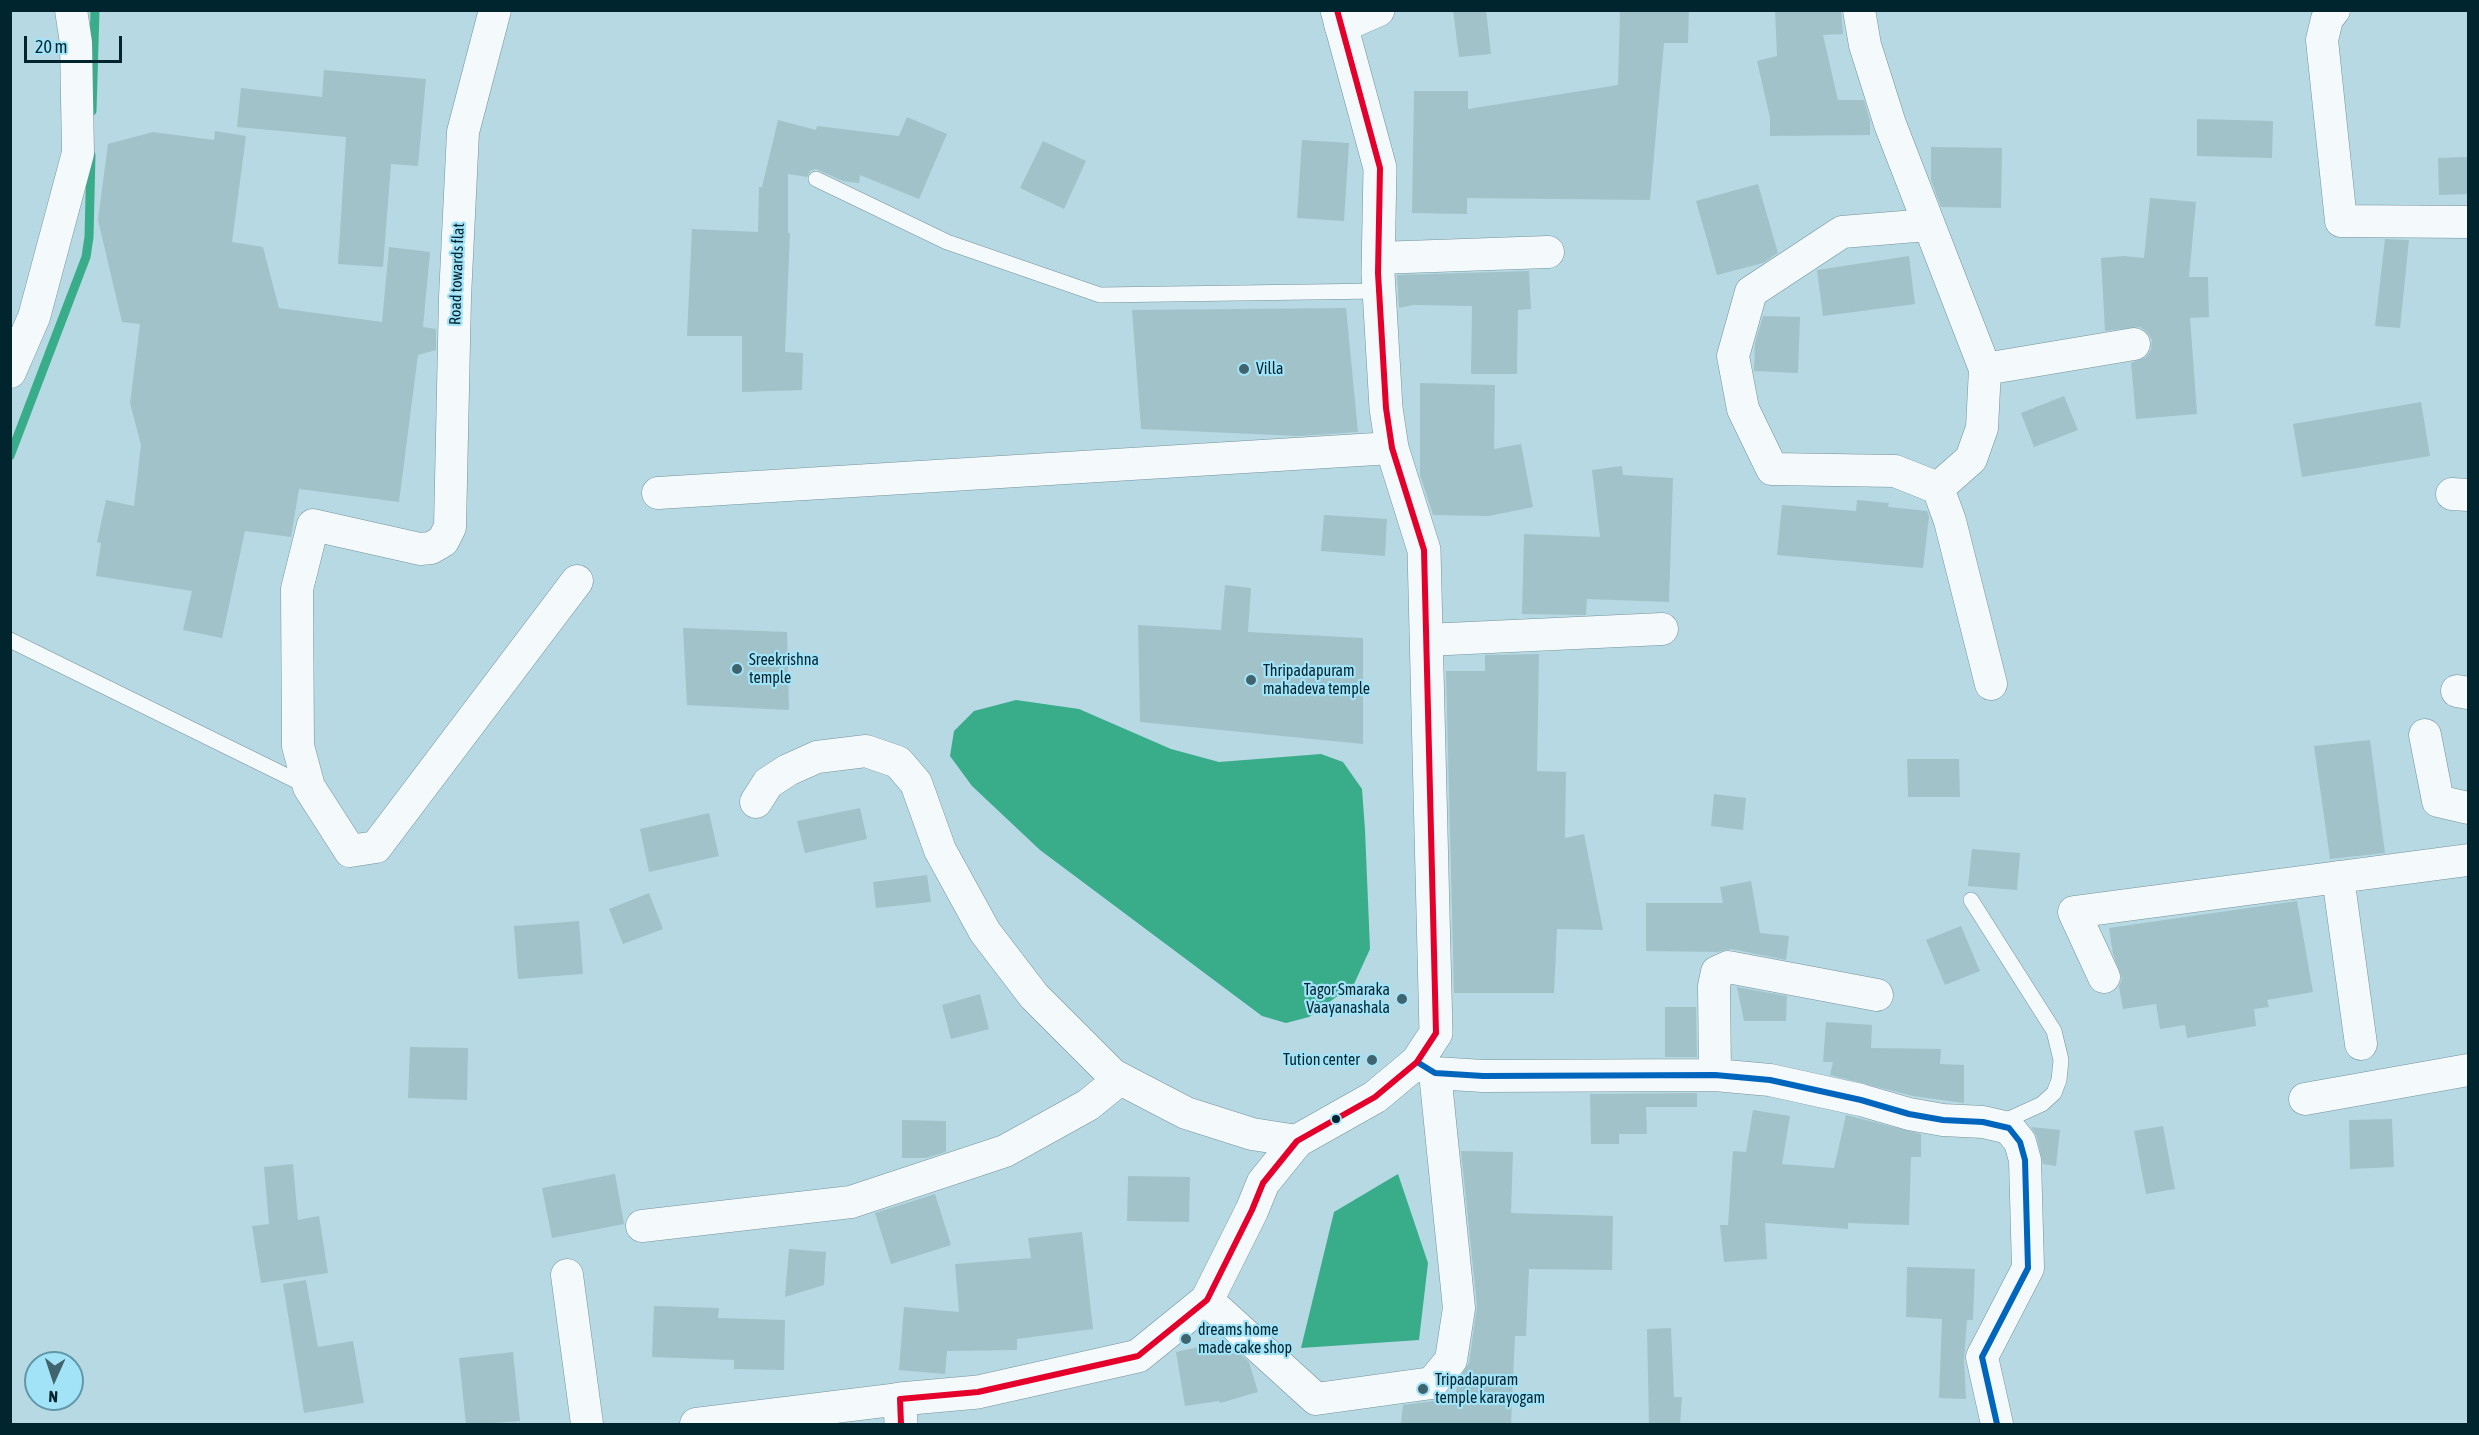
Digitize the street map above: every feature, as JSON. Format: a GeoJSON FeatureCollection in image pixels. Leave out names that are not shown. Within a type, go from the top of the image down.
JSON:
{"type":"FeatureCollection","features":[{"type":"Feature","properties":{"kind":"main road"},"geometry":{"type":"LineString","coordinates":[[900,1412],[1138,1356],[1207,1300],[1263,1183],[1297,1141],[1426,1067],[1436,1033],[1424,550],[1392,448],[1386,408],[1378,258],[1380,168],[1339,18],[1378,10]]}},
{"type":"Feature","properties":{"kind":"street"},"geometry":{"type":"LineString","coordinates":[[10,372],[34,317],[78,153],[76,43],[71,10]]}},
{"type":"Feature","properties":{"kind":"street","name":"Road towards flat"},"geometry":{"type":"LineString","coordinates":[[309,788],[298,746],[297,589],[313,525],[420,549],[431,548],[442,541],[450,527],[455,297],[463,132],[495,10]]}},
{"type":"Feature","properties":{"kind":"street"},"geometry":{"type":"LineString","coordinates":[[1858,10],[1865,45],[1890,124],[1985,369],[1982,428],[1971,459],[1938,488]]}},
{"type":"Feature","properties":{"kind":"street"},"geometry":{"type":"LineString","coordinates":[[2334,10],[2328,19],[2322,40],[2341,221],[2469,222]]}},
{"type":"Feature","properties":{"kind":"street"},"geometry":{"type":"LineString","coordinates":[[1928,225],[1842,232],[1751,292],[1732,356],[1743,409],[1772,469],[1895,471],[1938,488],[1950,521],[1991,684]]}},
{"type":"Feature","properties":{"kind":"street"},"geometry":{"type":"LineString","coordinates":[[1378,258],[1548,252]]}},
{"type":"Feature","properties":{"kind":"street"},"geometry":{"type":"LineString","coordinates":[[1985,369],[2134,344]]}},
{"type":"Feature","properties":{"kind":"street"},"geometry":{"type":"LineString","coordinates":[[658,493],[1392,448]]}},
{"type":"Feature","properties":{"kind":"street"},"geometry":{"type":"LineString","coordinates":[[309,788],[350,850],[376,847],[577,581]]}},
{"type":"Feature","properties":{"kind":"street"},"geometry":{"type":"LineString","coordinates":[[1426,640],[1662,628]]}},
{"type":"Feature","properties":{"kind":"street"},"geometry":{"type":"LineString","coordinates":[[2425,735],[2438,801],[2469,808]]}},
{"type":"Feature","properties":{"kind":"street"},"geometry":{"type":"LineString","coordinates":[[756,802],[768,783],[788,770],[817,758],[866,751],[898,762],[916,783],[940,850],[985,932],[1034,996],[1113,1075],[1186,1113],[1252,1134],[1297,1141]]}},
{"type":"Feature","properties":{"kind":"street"},"geometry":{"type":"LineString","coordinates":[[2104,977],[2074,912],[2469,860]]}},
{"type":"Feature","properties":{"kind":"street"},"geometry":{"type":"LineString","coordinates":[[2338,877],[2361,1044]]}},
{"type":"Feature","properties":{"kind":"street"},"geometry":{"type":"LineString","coordinates":[[1715,1075],[1714,986],[1717,972],[1728,967],[1877,995]]}},
{"type":"Feature","properties":{"kind":"street"},"geometry":{"type":"LineString","coordinates":[[1207,1300],[1316,1399],[1432,1383],[1450,1360],[1459,1308],[1426,1067],[1483,1076],[1715,1075],[1770,1080],[1861,1100],[1909,1114],[2009,1128],[2020,1142],[2025,1160],[2028,1268],[1982,1357],[1997,1425]]}},
{"type":"Feature","properties":{"kind":"street"},"geometry":{"type":"LineString","coordinates":[[2305,1099],[2469,1070]]}},
{"type":"Feature","properties":{"kind":"street"},"geometry":{"type":"LineString","coordinates":[[642,1226],[851,1202],[1005,1151],[1088,1105],[1120,1079]]}},
{"type":"Feature","properties":{"kind":"street"},"geometry":{"type":"LineString","coordinates":[[567,1275],[586,1425]]}},
{"type":"Feature","properties":{"kind":"street"},"geometry":{"type":"LineString","coordinates":[[696,1425],[900,1412]]}},
{"type":"Feature","properties":{"kind":"lane"},"geometry":{"type":"LineString","coordinates":[[816,178],[947,242],[1100,295],[1379,291]]}},
{"type":"Feature","properties":{"kind":"lane"},"geometry":{"type":"LineString","coordinates":[[10,640],[309,788]]}},
{"type":"Feature","properties":{"kind":"lane"},"geometry":{"type":"LineString","coordinates":[[1971,900],[2054,1030],[2061,1059],[2059,1080],[2054,1093],[2042,1104],[1996,1125]]}},
{"type":"Feature","properties":{"kind":"shaded area"},"geometry":{"type":"Polygon","coordinates":[[[1016,700],[1079,709],[1171,749],[1219,762],[1321,754],[1343,762],[1362,789],[1365,830],[1370,949],[1354,984],[1309,1017],[1286,1023],[1262,1016],[1040,850],[972,786],[950,756],[954,731],[974,711],[1016,700]]]}},
{"type":"Feature","properties":{"kind":"shaded area"},"geometry":{"type":"Polygon","coordinates":[[[1398,1174],[1428,1263],[1419,1340],[1301,1348],[1334,1212],[1398,1174]]]}},
{"type":"Feature","properties":{"kind":"building"},"geometry":{"type":"Polygon","coordinates":[[[1453,10],[1486,10],[1491,54],[1459,57],[1453,10]]]}},
{"type":"Feature","properties":{"kind":"building"},"geometry":{"type":"Polygon","coordinates":[[[1620,10],[1689,10],[1688,43],[1664,43],[1650,200],[1467,198],[1467,214],[1412,213],[1414,91],[1468,91],[1468,109],[1618,85],[1620,10]]]}},
{"type":"Feature","properties":{"kind":"building"},"geometry":{"type":"Polygon","coordinates":[[[1775,10],[1841,10],[1843,34],[1823,35],[1838,100],[1864,100],[1870,121],[1870,135],[1770,136],[1770,118],[1757,61],[1777,56],[1775,10]]]}},
{"type":"Feature","properties":{"kind":"building"},"geometry":{"type":"Polygon","coordinates":[[[324,70],[426,79],[418,166],[391,164],[383,267],[338,264],[346,137],[237,127],[241,88],[322,97],[324,70]]]}},
{"type":"Feature","properties":{"kind":"building"},"geometry":{"type":"Polygon","coordinates":[[[907,117],[947,134],[919,199],[860,175],[859,183],[843,181],[816,169],[810,171],[807,177],[788,174],[788,233],[790,233],[785,352],[803,353],[802,390],[742,392],[742,336],[687,336],[692,229],[758,232],[759,187],[762,187],[778,120],[816,130],[817,126],[899,136],[907,117]]]}},
{"type":"Feature","properties":{"kind":"building"},"geometry":{"type":"Polygon","coordinates":[[[2197,119],[2273,121],[2272,158],[2197,156],[2197,119]]]}},
{"type":"Feature","properties":{"kind":"building"},"geometry":{"type":"Polygon","coordinates":[[[215,131],[246,136],[232,242],[263,247],[279,308],[382,322],[389,247],[430,252],[423,327],[436,329],[436,350],[418,355],[399,502],[299,489],[291,537],[245,531],[222,638],[183,630],[192,591],[96,576],[101,543],[97,542],[106,500],[134,506],[141,445],[130,403],[140,324],[122,322],[98,220],[108,144],[153,132],[214,140],[215,131]]]}},
{"type":"Feature","properties":{"kind":"building"},"geometry":{"type":"Polygon","coordinates":[[[1302,140],[1349,143],[1344,221],[1297,218],[1302,140]]]}},
{"type":"Feature","properties":{"kind":"building"},"geometry":{"type":"Polygon","coordinates":[[[1043,141],[1086,161],[1064,209],[1020,188],[1043,141]]]}},
{"type":"Feature","properties":{"kind":"building"},"geometry":{"type":"Polygon","coordinates":[[[1931,147],[2002,148],[2001,208],[1941,207],[1931,180],[1931,147]]]}},
{"type":"Feature","properties":{"kind":"building"},"geometry":{"type":"Polygon","coordinates":[[[2469,157],[2469,194],[2439,195],[2438,158],[2469,157]]]}},
{"type":"Feature","properties":{"kind":"building"},"geometry":{"type":"Polygon","coordinates":[[[1758,184],[1778,253],[1763,263],[1717,275],[1696,201],[1758,184]]]}},
{"type":"Feature","properties":{"kind":"building"},"geometry":{"type":"Polygon","coordinates":[[[2150,198],[2196,202],[2189,277],[2208,277],[2209,317],[2190,318],[2197,414],[2136,419],[2131,363],[2146,357],[2151,350],[2152,340],[2140,327],[2105,331],[2101,258],[2123,256],[2144,258],[2150,198]]]}},
{"type":"Feature","properties":{"kind":"building"},"geometry":{"type":"Polygon","coordinates":[[[2385,239],[2409,240],[2400,328],[2375,326],[2385,239]]]}},
{"type":"Feature","properties":{"kind":"building"},"geometry":{"type":"Polygon","coordinates":[[[1909,256],[1915,304],[1823,316],[1817,270],[1909,256]]]}},
{"type":"Feature","properties":{"kind":"building"},"geometry":{"type":"Polygon","coordinates":[[[1529,271],[1531,309],[1518,310],[1517,374],[1471,374],[1472,306],[1413,305],[1399,308],[1397,275],[1529,271]]]}},
{"type":"Feature","properties":{"kind":"building","name":"Villa"},"geometry":{"type":"Polygon","coordinates":[[[1346,308],[1358,432],[1299,436],[1141,429],[1132,310],[1346,308]]]}},
{"type":"Feature","properties":{"kind":"building"},"geometry":{"type":"Polygon","coordinates":[[[1763,316],[1800,317],[1798,373],[1754,371],[1755,343],[1763,316]]]}},
{"type":"Feature","properties":{"kind":"building"},"geometry":{"type":"Polygon","coordinates":[[[1420,383],[1495,385],[1494,449],[1521,444],[1533,507],[1489,516],[1433,515],[1420,475],[1420,383]]]}},
{"type":"Feature","properties":{"kind":"building"},"geometry":{"type":"Polygon","coordinates":[[[2064,396],[2078,430],[2034,447],[2021,413],[2064,396]]]}},
{"type":"Feature","properties":{"kind":"building"},"geometry":{"type":"Polygon","coordinates":[[[2421,402],[2430,456],[2302,477],[2293,424],[2421,402]]]}},
{"type":"Feature","properties":{"kind":"building"},"geometry":{"type":"Polygon","coordinates":[[[1622,466],[1623,475],[1673,478],[1669,602],[1587,599],[1586,615],[1522,614],[1524,534],[1600,537],[1592,470],[1622,466]]]}},
{"type":"Feature","properties":{"kind":"building"},"geometry":{"type":"Polygon","coordinates":[[[1857,500],[1889,503],[1888,507],[1927,511],[1929,516],[1923,568],[1777,555],[1782,505],[1856,511],[1857,500]]]}},
{"type":"Feature","properties":{"kind":"building"},"geometry":{"type":"Polygon","coordinates":[[[1324,515],[1387,519],[1385,556],[1321,551],[1324,515]]]}},
{"type":"Feature","properties":{"kind":"building","name":"Thripadapuram mahadeva temple"},"geometry":{"type":"Polygon","coordinates":[[[1225,585],[1251,588],[1248,632],[1363,638],[1363,744],[1140,722],[1138,625],[1221,630],[1225,585]]]}},
{"type":"Feature","properties":{"kind":"building","name":"Sreekrishna temple"},"geometry":{"type":"Polygon","coordinates":[[[683,628],[787,632],[789,710],[687,705],[683,628]]]}},
{"type":"Feature","properties":{"kind":"building"},"geometry":{"type":"Polygon","coordinates":[[[1539,654],[1537,771],[1566,772],[1565,838],[1584,834],[1603,930],[1557,929],[1554,993],[1454,993],[1446,671],[1485,671],[1485,655],[1539,654]]]}},
{"type":"Feature","properties":{"kind":"building"},"geometry":{"type":"Polygon","coordinates":[[[2370,740],[2385,853],[2330,859],[2314,746],[2370,740]]]}},
{"type":"Feature","properties":{"kind":"building"},"geometry":{"type":"Polygon","coordinates":[[[1907,759],[1959,759],[1960,797],[1908,797],[1907,759]]]}},
{"type":"Feature","properties":{"kind":"building"},"geometry":{"type":"Polygon","coordinates":[[[1714,794],[1746,798],[1743,830],[1711,826],[1714,794]]]}},
{"type":"Feature","properties":{"kind":"building"},"geometry":{"type":"Polygon","coordinates":[[[860,808],[867,839],[805,853],[797,821],[860,808]]]}},
{"type":"Feature","properties":{"kind":"building"},"geometry":{"type":"Polygon","coordinates":[[[709,813],[719,856],[649,872],[640,829],[709,813]]]}},
{"type":"Feature","properties":{"kind":"building"},"geometry":{"type":"Polygon","coordinates":[[[1972,849],[2020,853],[2017,890],[1968,886],[1972,849]]]}},
{"type":"Feature","properties":{"kind":"building"},"geometry":{"type":"Polygon","coordinates":[[[927,875],[931,902],[876,908],[873,882],[927,875]]]}},
{"type":"Feature","properties":{"kind":"building"},"geometry":{"type":"Polygon","coordinates":[[[1751,881],[1760,933],[1789,936],[1786,960],[1731,949],[1718,952],[1646,951],[1646,903],[1723,903],[1720,887],[1751,881]]]}},
{"type":"Feature","properties":{"kind":"building"},"geometry":{"type":"Polygon","coordinates":[[[649,893],[663,929],[623,944],[609,909],[649,893]]]}},
{"type":"Feature","properties":{"kind":"building"},"geometry":{"type":"Polygon","coordinates":[[[2297,901],[2313,992],[2267,1000],[2269,1007],[2254,1009],[2256,1026],[2187,1038],[2185,1025],[2160,1029],[2156,1004],[2123,1009],[2119,987],[2122,978],[2113,954],[2109,928],[2297,901]]]}},
{"type":"Feature","properties":{"kind":"building"},"geometry":{"type":"Polygon","coordinates":[[[579,921],[583,974],[518,979],[514,926],[579,921]]]}},
{"type":"Feature","properties":{"kind":"building"},"geometry":{"type":"Polygon","coordinates":[[[1961,926],[1980,971],[1945,985],[1926,940],[1961,926]]]}},
{"type":"Feature","properties":{"kind":"building"},"geometry":{"type":"Polygon","coordinates":[[[1737,987],[1787,996],[1786,1021],[1744,1021],[1737,987]]]}},
{"type":"Feature","properties":{"kind":"building"},"geometry":{"type":"Polygon","coordinates":[[[980,994],[989,1029],[951,1039],[942,1005],[980,994]]]}},
{"type":"Feature","properties":{"kind":"building"},"geometry":{"type":"Polygon","coordinates":[[[1665,1007],[1696,1007],[1697,1057],[1665,1057],[1665,1007]]]}},
{"type":"Feature","properties":{"kind":"building"},"geometry":{"type":"Polygon","coordinates":[[[1826,1022],[1872,1025],[1871,1048],[1941,1049],[1940,1064],[1964,1065],[1964,1103],[1913,1096],[1830,1075],[1833,1062],[1823,1062],[1826,1022]]]}},
{"type":"Feature","properties":{"kind":"building"},"geometry":{"type":"Polygon","coordinates":[[[410,1047],[468,1048],[467,1100],[408,1098],[410,1047]]]}},
{"type":"Feature","properties":{"kind":"building"},"geometry":{"type":"Polygon","coordinates":[[[1697,1093],[1697,1107],[1646,1107],[1647,1134],[1619,1134],[1619,1144],[1591,1144],[1590,1094],[1697,1093]]]}},
{"type":"Feature","properties":{"kind":"building"},"geometry":{"type":"Polygon","coordinates":[[[1753,1110],[1790,1116],[1782,1164],[1834,1168],[1846,1115],[1921,1134],[1921,1157],[1911,1157],[1909,1225],[1848,1223],[1848,1229],[1765,1223],[1767,1259],[1724,1262],[1720,1225],[1728,1225],[1733,1151],[1746,1152],[1753,1110]]]}},
{"type":"Feature","properties":{"kind":"building"},"geometry":{"type":"Polygon","coordinates":[[[2392,1119],[2394,1167],[2350,1169],[2349,1120],[2392,1119]]]}},
{"type":"Feature","properties":{"kind":"building"},"geometry":{"type":"Polygon","coordinates":[[[902,1120],[946,1121],[946,1152],[926,1158],[902,1158],[902,1120]]]}},
{"type":"Feature","properties":{"kind":"building"},"geometry":{"type":"Polygon","coordinates":[[[2163,1126],[2175,1189],[2146,1194],[2134,1131],[2163,1126]]]}},
{"type":"Feature","properties":{"kind":"building"},"geometry":{"type":"Polygon","coordinates":[[[2031,1127],[2060,1130],[2056,1166],[2043,1164],[2037,1137],[2031,1127]]]}},
{"type":"Feature","properties":{"kind":"building"},"geometry":{"type":"Polygon","coordinates":[[[1461,1151],[1513,1152],[1511,1213],[1613,1216],[1612,1270],[1529,1269],[1526,1336],[1515,1336],[1511,1425],[1401,1423],[1403,1405],[1434,1401],[1446,1394],[1456,1395],[1457,1381],[1469,1363],[1477,1306],[1461,1151]]]}},
{"type":"Feature","properties":{"kind":"building"},"geometry":{"type":"Polygon","coordinates":[[[293,1164],[298,1220],[319,1216],[328,1273],[261,1283],[252,1226],[269,1224],[264,1167],[293,1164]]]}},
{"type":"Feature","properties":{"kind":"building"},"geometry":{"type":"Polygon","coordinates":[[[615,1174],[624,1224],[552,1238],[542,1188],[615,1174]]]}},
{"type":"Feature","properties":{"kind":"building"},"geometry":{"type":"Polygon","coordinates":[[[1128,1176],[1190,1177],[1189,1222],[1127,1221],[1128,1176]]]}},
{"type":"Feature","properties":{"kind":"building"},"geometry":{"type":"Polygon","coordinates":[[[935,1194],[951,1245],[891,1264],[875,1213],[935,1194]]]}},
{"type":"Feature","properties":{"kind":"building"},"geometry":{"type":"Polygon","coordinates":[[[1082,1232],[1093,1329],[1017,1339],[1017,1350],[947,1351],[945,1374],[899,1370],[904,1307],[959,1312],[955,1264],[1031,1258],[1028,1238],[1082,1232]]]}},
{"type":"Feature","properties":{"kind":"building"},"geometry":{"type":"Polygon","coordinates":[[[789,1249],[826,1252],[824,1285],[785,1297],[789,1249]]]}},
{"type":"Feature","properties":{"kind":"building"},"geometry":{"type":"Polygon","coordinates":[[[1907,1267],[1975,1269],[1973,1320],[1967,1320],[1964,1360],[1966,1399],[1939,1398],[1942,1319],[1906,1317],[1907,1267]]]}},
{"type":"Feature","properties":{"kind":"building"},"geometry":{"type":"Polygon","coordinates":[[[306,1280],[318,1347],[353,1341],[364,1403],[304,1413],[283,1284],[306,1280]]]}},
{"type":"Feature","properties":{"kind":"building"},"geometry":{"type":"Polygon","coordinates":[[[654,1306],[719,1308],[718,1318],[785,1320],[784,1370],[734,1369],[734,1360],[652,1357],[654,1306]]]}},
{"type":"Feature","properties":{"kind":"building"},"geometry":{"type":"Polygon","coordinates":[[[1671,1328],[1674,1397],[1682,1397],[1680,1425],[1649,1425],[1647,1329],[1671,1328]]]}},
{"type":"Feature","properties":{"kind":"building"},"geometry":{"type":"Polygon","coordinates":[[[1226,1341],[1249,1362],[1258,1392],[1220,1403],[1219,1401],[1185,1406],[1176,1352],[1226,1341]]]}},
{"type":"Feature","properties":{"kind":"building"},"geometry":{"type":"Polygon","coordinates":[[[513,1352],[520,1421],[466,1425],[459,1358],[513,1352]]]}},
{"type":"Feature","properties":{"kind":"waterway"},"geometry":{"type":"LineString","coordinates":[[92,111],[95,10]]}},
{"type":"Feature","properties":{"kind":"waterway"},"geometry":{"type":"LineString","coordinates":[[10,456],[86,257],[89,237],[91,155]]}},
{"type":"Feature","properties":{"kind":"transit line"},"geometry":{"type":"LineString","coordinates":[[901,1424],[900,1399],[978,1392],[1138,1356],[1207,1300],[1263,1183],[1297,1141],[1375,1097],[1417,1062],[1436,1033],[1424,550],[1392,448],[1386,408],[1378,273],[1380,168],[1337,10]]}},
{"type":"Feature","properties":{"kind":"transit line"},"geometry":{"type":"LineString","coordinates":[[1417,1062],[1435,1073],[1483,1076],[1715,1075],[1770,1080],[1861,1100],[1909,1114],[1943,1120],[1983,1122],[2009,1128],[2020,1142],[2025,1160],[2028,1268],[1982,1357],[1997,1424]]}},
{"type":"Feature","properties":{"kind":"place","name":"Villa"},"geometry":{"type":"Point","coordinates":[1244,369]}},
{"type":"Feature","properties":{"kind":"place","name":"Sreekrishna temple"},"geometry":{"type":"Point","coordinates":[737,669]}},
{"type":"Feature","properties":{"kind":"place","name":"Thripadapuram mahadeva temple"},"geometry":{"type":"Point","coordinates":[1251,680]}},
{"type":"Feature","properties":{"kind":"place","name":"Tagor Smaraka Vaayanashala"},"geometry":{"type":"Point","coordinates":[1402,999]}},
{"type":"Feature","properties":{"kind":"place","name":"Tution center"},"geometry":{"type":"Point","coordinates":[1372,1060]}},
{"type":"Feature","properties":{"kind":"place","name":"dreams home made cake shop"},"geometry":{"type":"Point","coordinates":[1186,1339]}},
{"type":"Feature","properties":{"kind":"place","name":"Tripadapuram temple karayogam"},"geometry":{"type":"Point","coordinates":[1423,1389]}}]}
